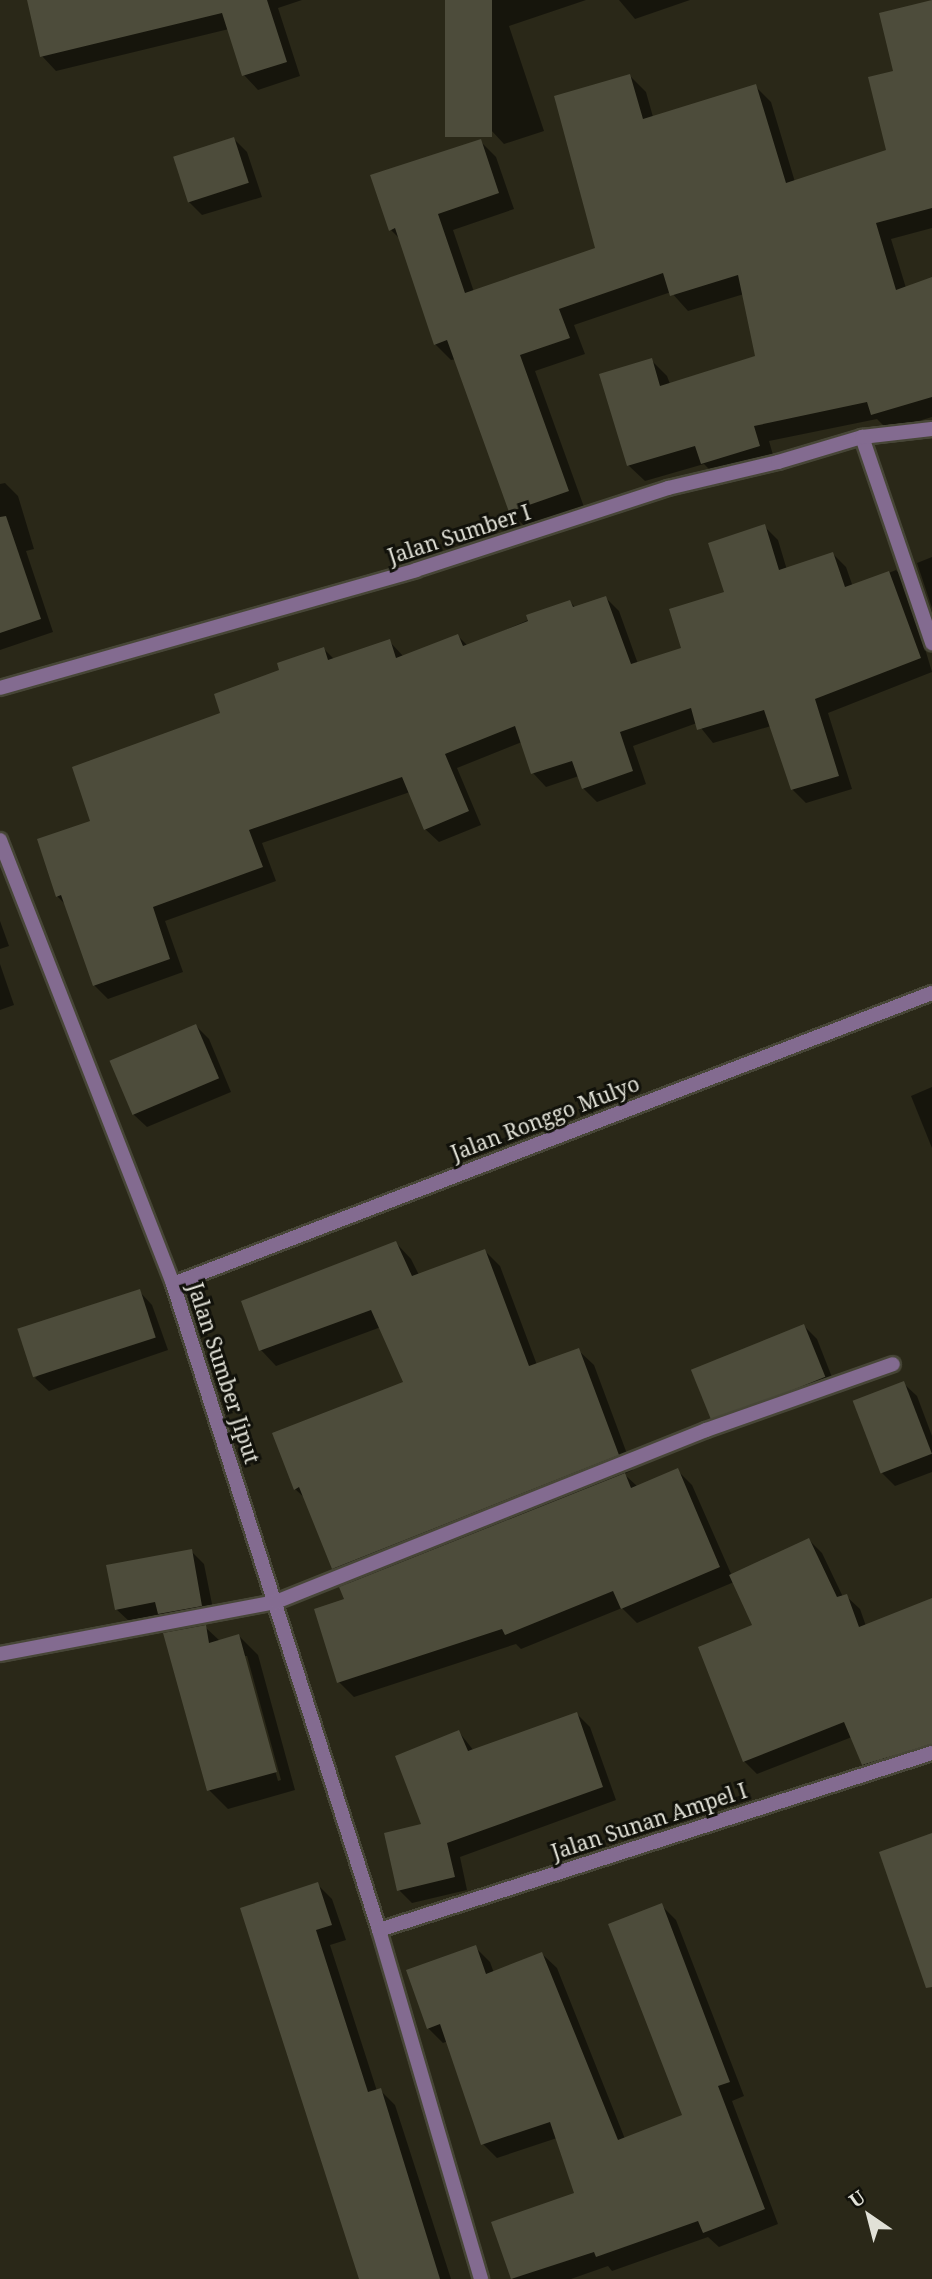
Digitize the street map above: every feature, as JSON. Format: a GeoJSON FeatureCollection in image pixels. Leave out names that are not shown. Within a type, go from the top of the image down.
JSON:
{"type":"FeatureCollection","features":[{"type":"Feature","properties":{"kind":"street","name":"Jalan Sumber I"},"geometry":{"type":"LineString","coordinates":[[0,688],[416,570],[668,488],[779,462],[862,437],[932,429]]}},
{"type":"Feature","properties":{"kind":"street"},"geometry":{"type":"LineString","coordinates":[[862,437],[932,643]]}},
{"type":"Feature","properties":{"kind":"street","name":"Jalan Sumber Jiput"},"geometry":{"type":"LineString","coordinates":[[0,840],[173,1284],[379,1930],[481,2279]]}},
{"type":"Feature","properties":{"kind":"street","name":"Jalan Ronggo Mulyo"},"geometry":{"type":"LineString","coordinates":[[173,1284],[932,993]]}},
{"type":"Feature","properties":{"kind":"street"},"geometry":{"type":"LineString","coordinates":[[0,1654],[276,1602],[706,1430],[893,1364]]}},
{"type":"Feature","properties":{"kind":"street","name":"Jalan Sunan Ampel I"},"geometry":{"type":"LineString","coordinates":[[379,1930],[932,1753]]}},
{"type":"Feature","properties":{"kind":"building"},"geometry":{"type":"Polygon","coordinates":[[[27,0],[267,0],[287,62],[242,76],[222,13],[40,57],[27,0]]]}},
{"type":"Feature","properties":{"kind":"building"},"geometry":{"type":"Polygon","coordinates":[[[445,0],[492,0],[492,137],[445,137],[445,0]]]}},
{"type":"Feature","properties":{"kind":"building"},"geometry":{"type":"Polygon","coordinates":[[[932,0],[932,208],[876,223],[896,290],[932,277],[932,397],[871,415],[867,402],[754,426],[760,446],[701,464],[695,446],[627,466],[599,374],[652,358],[660,386],[755,356],[738,275],[670,296],[663,273],[559,309],[570,338],[520,355],[569,491],[509,512],[447,340],[434,345],[395,228],[389,231],[370,175],[481,139],[499,193],[438,214],[465,293],[595,248],[554,96],[630,74],[643,119],[756,84],[786,183],[886,150],[868,77],[893,71],[879,13],[932,0]]]}},
{"type":"Feature","properties":{"kind":"building"},"geometry":{"type":"Polygon","coordinates":[[[234,137],[249,183],[188,202],[173,157],[234,137]]]}},
{"type":"Feature","properties":{"kind":"building"},"geometry":{"type":"Polygon","coordinates":[[[6,516],[41,619],[0,633],[0,517],[6,516]]]}},
{"type":"Feature","properties":{"kind":"building"},"geometry":{"type":"Polygon","coordinates":[[[765,524],[779,570],[833,552],[845,587],[889,571],[921,658],[815,699],[839,776],[791,790],[764,710],[697,730],[691,708],[620,732],[633,771],[582,789],[572,761],[531,774],[515,726],[445,754],[469,811],[424,830],[402,777],[249,830],[263,867],[153,907],[170,959],[93,986],[61,895],[56,897],[37,839],[90,821],[72,767],[220,713],[214,694],[279,670],[277,663],[324,647],[328,660],[390,639],[396,658],[458,634],[463,646],[528,621],[526,615],[570,600],[573,607],[606,596],[631,664],[681,648],[669,609],[724,592],[708,543],[765,524]]]}},
{"type":"Feature","properties":{"kind":"building"},"geometry":{"type":"Polygon","coordinates":[[[196,1024],[219,1078],[133,1115],[109,1061],[196,1024]]]}},
{"type":"Feature","properties":{"kind":"building"},"geometry":{"type":"Polygon","coordinates":[[[396,1241],[412,1276],[485,1249],[529,1366],[579,1348],[619,1455],[332,1569],[299,1487],[294,1490],[272,1433],[403,1382],[371,1310],[259,1351],[241,1301],[396,1241]]]}},
{"type":"Feature","properties":{"kind":"building"},"geometry":{"type":"Polygon","coordinates":[[[140,1289],[156,1338],[33,1377],[17,1329],[140,1289]]]}},
{"type":"Feature","properties":{"kind":"building"},"geometry":{"type":"Polygon","coordinates":[[[804,1324],[825,1377],[712,1423],[691,1370],[804,1324]]]}},
{"type":"Feature","properties":{"kind":"building"},"geometry":{"type":"Polygon","coordinates":[[[904,1381],[932,1454],[881,1474],[853,1401],[904,1381]]]}},
{"type":"Feature","properties":{"kind":"building"},"geometry":{"type":"Polygon","coordinates":[[[678,1468],[720,1567],[621,1609],[613,1591],[505,1635],[502,1629],[337,1683],[314,1609],[344,1599],[339,1587],[625,1473],[631,1488],[678,1468]]]}},
{"type":"Feature","properties":{"kind":"building"},"geometry":{"type":"Polygon","coordinates":[[[809,1538],[837,1597],[847,1594],[859,1627],[932,1598],[932,1744],[862,1765],[844,1722],[743,1762],[698,1647],[752,1625],[729,1575],[809,1538]]]}},
{"type":"Feature","properties":{"kind":"building"},"geometry":{"type":"Polygon","coordinates":[[[192,1549],[202,1606],[158,1614],[155,1602],[115,1610],[106,1565],[192,1549]]]}},
{"type":"Feature","properties":{"kind":"building"},"geometry":{"type":"Polygon","coordinates":[[[206,1625],[209,1643],[239,1634],[277,1772],[207,1791],[163,1633],[206,1625]]]}},
{"type":"Feature","properties":{"kind":"building"},"geometry":{"type":"Polygon","coordinates":[[[577,1712],[603,1787],[447,1843],[455,1877],[397,1891],[384,1833],[421,1824],[395,1756],[459,1730],[468,1751],[577,1712]]]}},
{"type":"Feature","properties":{"kind":"building"},"geometry":{"type":"Polygon","coordinates":[[[932,1833],[932,1987],[926,1988],[879,1852],[932,1833]]]}},
{"type":"Feature","properties":{"kind":"building"},"geometry":{"type":"Polygon","coordinates":[[[318,1882],[332,1925],[316,1930],[368,2092],[381,2088],[440,2279],[359,2279],[240,1908],[318,1882]]]}},
{"type":"Feature","properties":{"kind":"building"},"geometry":{"type":"Polygon","coordinates":[[[662,1903],[730,2082],[718,2086],[765,2209],[703,2233],[698,2221],[596,2257],[594,2252],[511,2279],[491,2222],[574,2193],[550,2122],[481,2145],[440,2024],[427,2029],[406,1970],[476,1945],[486,1974],[542,1952],[618,2140],[682,2115],[608,1924],[662,1903]]]}}]}
